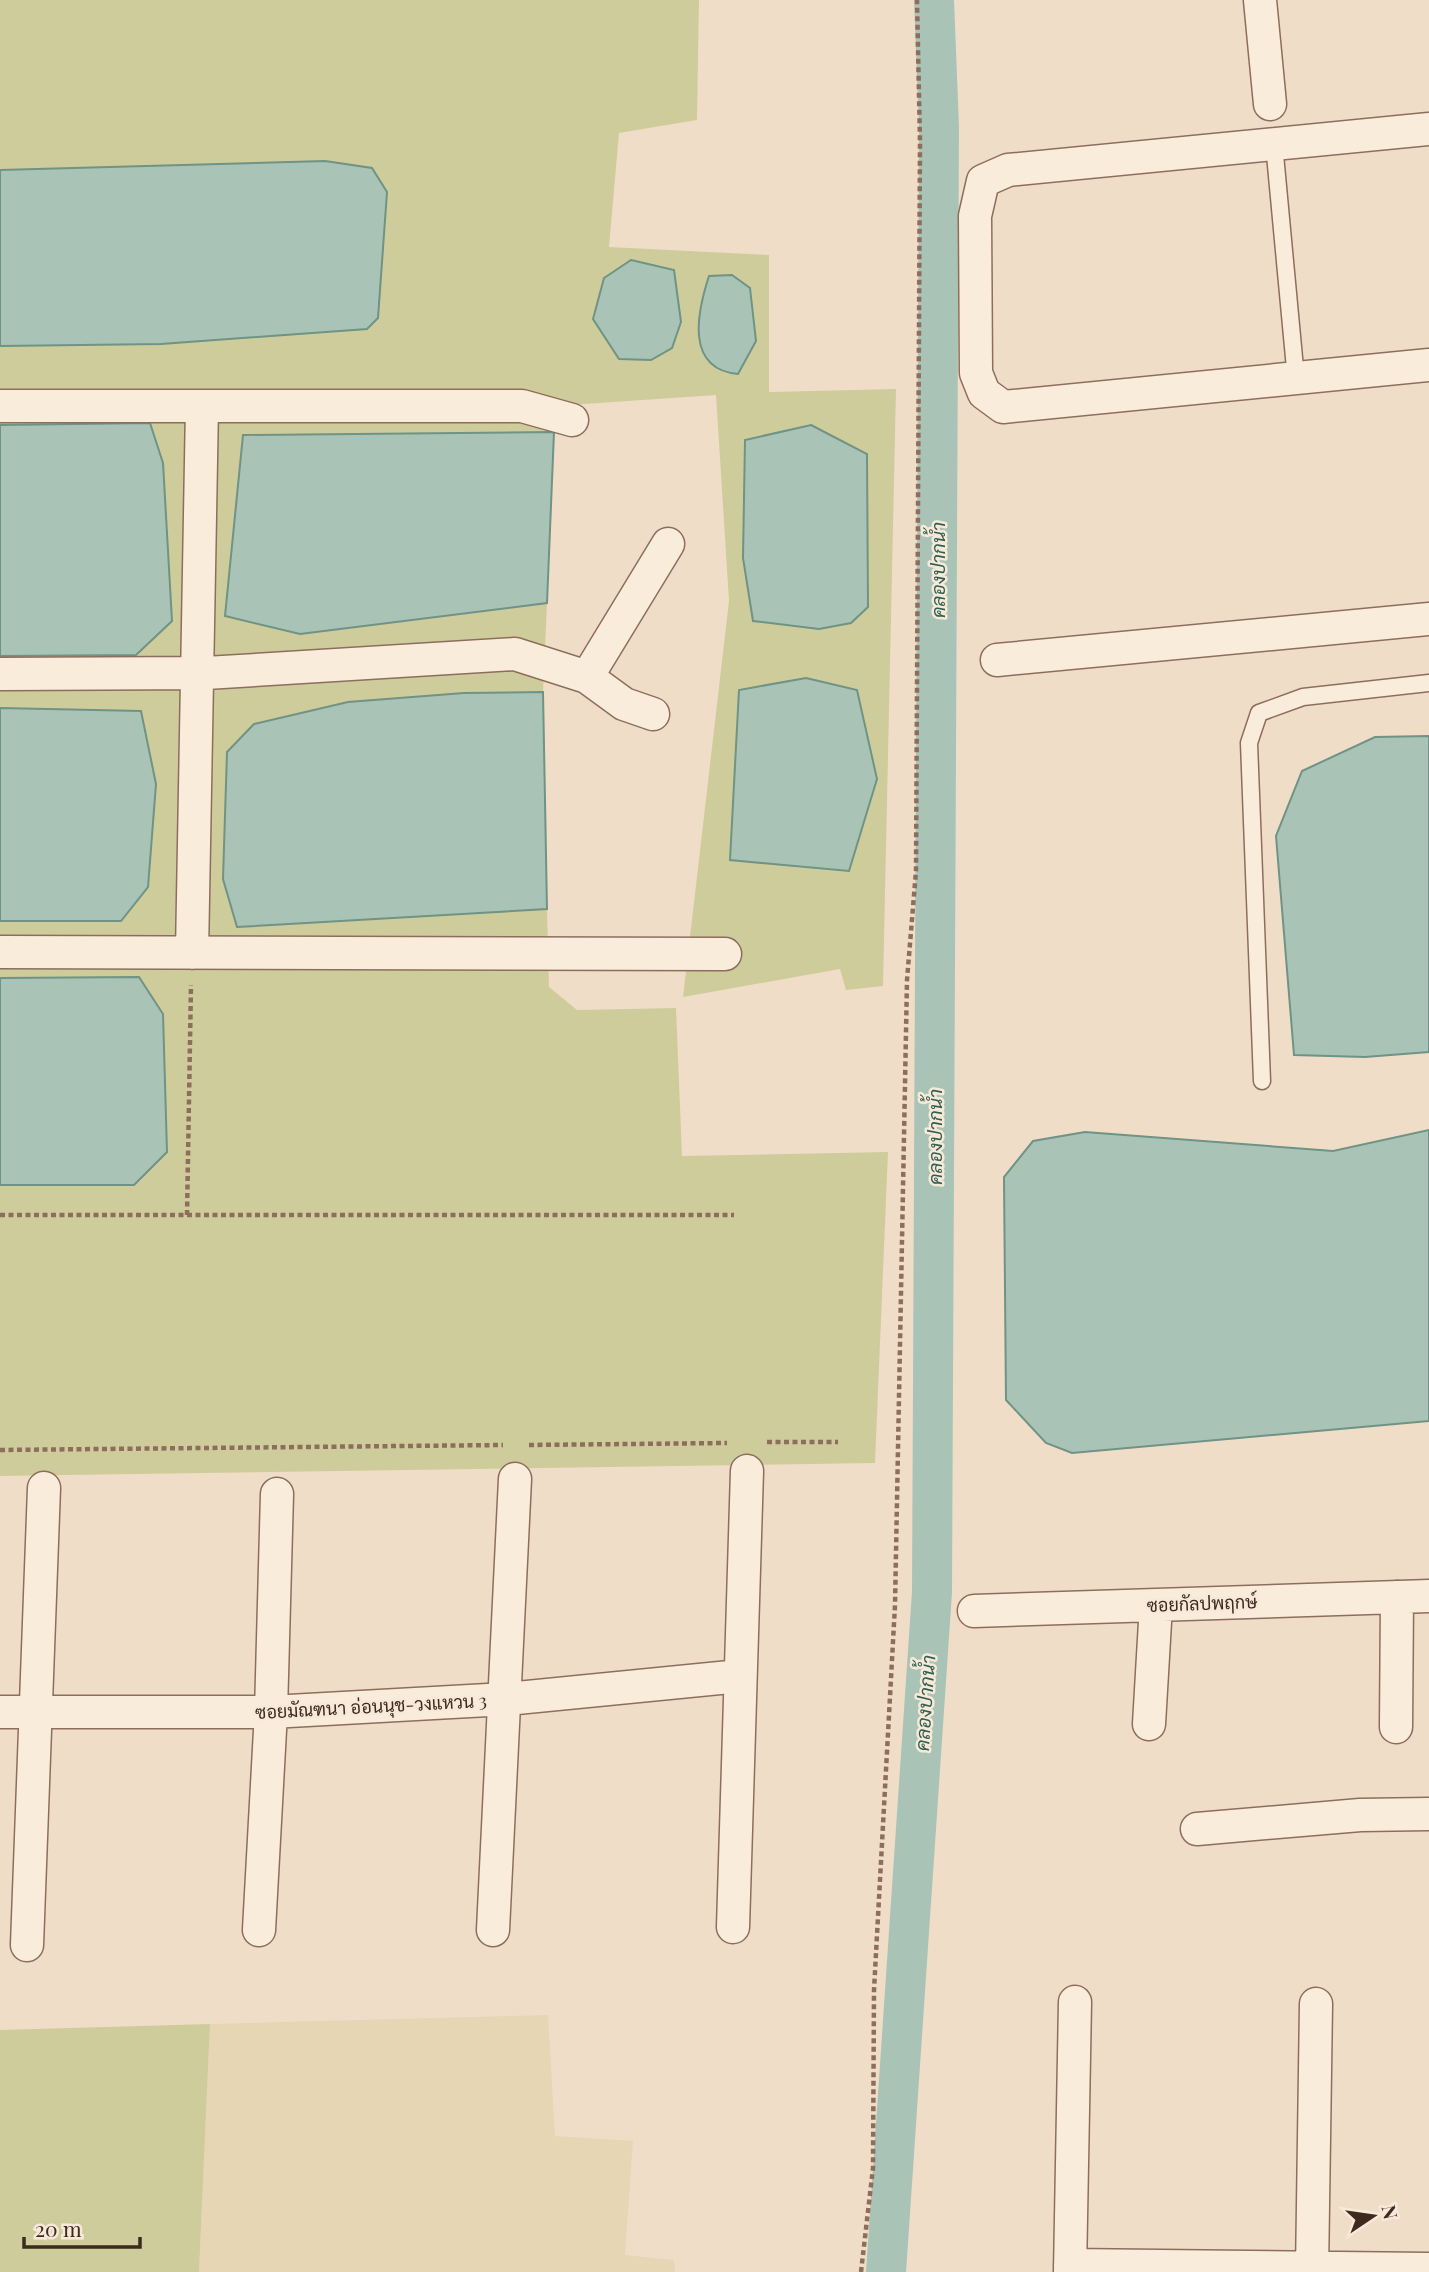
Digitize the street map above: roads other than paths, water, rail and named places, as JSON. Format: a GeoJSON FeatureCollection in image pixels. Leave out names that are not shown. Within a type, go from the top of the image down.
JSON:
{"type":"FeatureCollection","features":[{"type":"Feature","properties":{"kind":"street"},"geometry":{"type":"LineString","coordinates":[[1260,0],[1270,104]]}},
{"type":"Feature","properties":{"kind":"street"},"geometry":{"type":"LineString","coordinates":[[1429,130],[1008,170],[983,181],[975,216],[976,373],[984,393],[1003,407],[1429,365]]}},
{"type":"Feature","properties":{"kind":"street"},"geometry":{"type":"LineString","coordinates":[[0,406],[522,406],[572,420]]}},
{"type":"Feature","properties":{"kind":"street"},"geometry":{"type":"LineString","coordinates":[[192,953],[202,406]]}},
{"type":"Feature","properties":{"kind":"street"},"geometry":{"type":"LineString","coordinates":[[587,677],[668,544]]}},
{"type":"Feature","properties":{"kind":"street"},"geometry":{"type":"LineString","coordinates":[[997,660],[1429,620]]}},
{"type":"Feature","properties":{"kind":"street"},"geometry":{"type":"LineString","coordinates":[[0,674],[197,673],[516,654],[587,677],[624,704],[653,713]]}},
{"type":"Feature","properties":{"kind":"street"},"geometry":{"type":"LineString","coordinates":[[0,952],[725,954]]}},
{"type":"Feature","properties":{"kind":"street"},"geometry":{"type":"LineString","coordinates":[[733,1927],[747,1452]]}},
{"type":"Feature","properties":{"kind":"street"},"geometry":{"type":"LineString","coordinates":[[493,1930],[515,1479]]}},
{"type":"Feature","properties":{"kind":"street"},"geometry":{"type":"LineString","coordinates":[[27,1945],[44,1488]]}},
{"type":"Feature","properties":{"kind":"street"},"geometry":{"type":"LineString","coordinates":[[260,1930],[271,1712],[277,1494]]}},
{"type":"Feature","properties":{"kind":"street","name":"ซอยกัลปพฤกษ์"},"geometry":{"type":"LineString","coordinates":[[974,1611],[1429,1596]]}},
{"type":"Feature","properties":{"kind":"street"},"geometry":{"type":"LineString","coordinates":[[1396,1727],[1397,1597]]}},
{"type":"Feature","properties":{"kind":"street"},"geometry":{"type":"LineString","coordinates":[[1149,1724],[1156,1605]]}},
{"type":"Feature","properties":{"kind":"street","name":"ซอยมัณฑนา อ่อนนุช-วงแหวน 3"},"geometry":{"type":"LineString","coordinates":[[0,1712],[271,1712],[506,1699],[740,1676]]}},
{"type":"Feature","properties":{"kind":"street"},"geometry":{"type":"LineString","coordinates":[[1197,1829],[1360,1815],[1429,1814]]}},
{"type":"Feature","properties":{"kind":"street"},"geometry":{"type":"LineString","coordinates":[[1075,2002],[1070,2269],[1429,2269]]}},
{"type":"Feature","properties":{"kind":"street"},"geometry":{"type":"LineString","coordinates":[[1312,2270],[1316,2004]]}},
{"type":"Feature","properties":{"kind":"lane"},"geometry":{"type":"LineString","coordinates":[[1273,144],[1296,379]]}},
{"type":"Feature","properties":{"kind":"lane"},"geometry":{"type":"LineString","coordinates":[[1262,1081],[1249,743],[1259,713],[1303,697],[1429,683]]}},
{"type":"Feature","properties":{"kind":"waterway","name":"คลองปากน้ำ"},"geometry":{"type":"LineString","coordinates":[[886,2272],[932,1592],[939,127],[934,0]]}}]}
